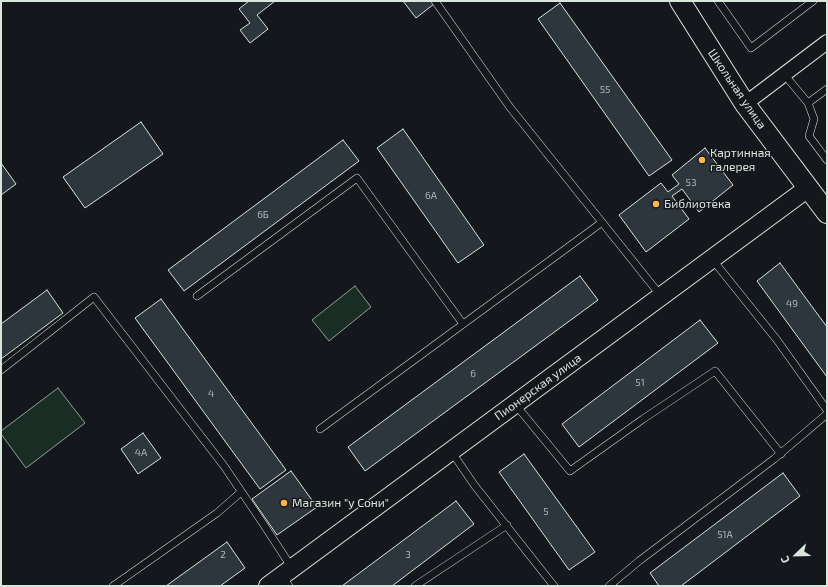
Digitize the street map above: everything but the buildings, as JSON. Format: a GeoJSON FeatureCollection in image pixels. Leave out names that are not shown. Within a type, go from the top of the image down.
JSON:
{"type":"FeatureCollection","features":[{"type":"Feature","properties":{"kind":"main road","name":"Школьная улица"},"geometry":{"type":"LineString","coordinates":[[680,1],[745,104],[827,213]]}},
{"type":"Feature","properties":{"kind":"street"},"geometry":{"type":"LineString","coordinates":[[745,104],[827,42]]}},
{"type":"Feature","properties":{"kind":"street","name":"Пионерская улица"},"geometry":{"type":"LineString","coordinates":[[283,579],[514,404],[808,188]]}},
{"type":"Feature","properties":{"kind":"lane"},"geometry":{"type":"LineString","coordinates":[[435,1],[509,106],[601,223],[661,296]]}},
{"type":"Feature","properties":{"kind":"lane"},"geometry":{"type":"LineString","coordinates":[[718,1],[751,48],[813,1]]}},
{"type":"Feature","properties":{"kind":"lane"},"geometry":{"type":"LineString","coordinates":[[784,74],[808,103],[814,119],[809,136],[827,160]]}},
{"type":"Feature","properties":{"kind":"lane"},"geometry":{"type":"LineString","coordinates":[[808,103],[827,89]]}},
{"type":"Feature","properties":{"kind":"lane"},"geometry":{"type":"LineString","coordinates":[[198,296],[357,178],[463,324]]}},
{"type":"Feature","properties":{"kind":"lane"},"geometry":{"type":"LineString","coordinates":[[320,429],[601,223]]}},
{"type":"Feature","properties":{"kind":"lane"},"geometry":{"type":"LineString","coordinates":[[712,258],[776,340],[827,410]]}},
{"type":"Feature","properties":{"kind":"lane"},"geometry":{"type":"LineString","coordinates":[[1,370],[94,297],[241,492],[283,579]]}},
{"type":"Feature","properties":{"kind":"lane"},"geometry":{"type":"LineString","coordinates":[[514,404],[570,471],[643,419],[715,371],[781,454]]}},
{"type":"Feature","properties":{"kind":"lane"},"geometry":{"type":"LineString","coordinates":[[609,586],[639,561],[781,454],[827,414]]}},
{"type":"Feature","properties":{"kind":"lane"},"geometry":{"type":"LineString","coordinates":[[451,451],[475,486],[554,586]]}},
{"type":"Feature","properties":{"kind":"lane"},"geometry":{"type":"LineString","coordinates":[[113,586],[217,513],[241,492]]}},
{"type":"Feature","properties":{"kind":"lane"},"geometry":{"type":"LineString","coordinates":[[415,586],[507,526]]}},
{"type":"Feature","properties":{"kind":"green space"},"geometry":{"type":"Polygon","coordinates":[[[355,286],[371,307],[329,341],[312,320],[355,286]]]}},
{"type":"Feature","properties":{"kind":"green space"},"geometry":{"type":"Polygon","coordinates":[[[58,388],[85,423],[26,468],[1,434],[1,431],[58,388]]]}},
{"type":"Feature","properties":{"kind":"place","name":"Картинная галерея"},"geometry":{"type":"Point","coordinates":[702,160]}},
{"type":"Feature","properties":{"kind":"place","name":"Библиотека"},"geometry":{"type":"Point","coordinates":[656,204]}},
{"type":"Feature","properties":{"kind":"place","name":"Магазин \"у Сони\""},"geometry":{"type":"Point","coordinates":[284,503]}}]}
